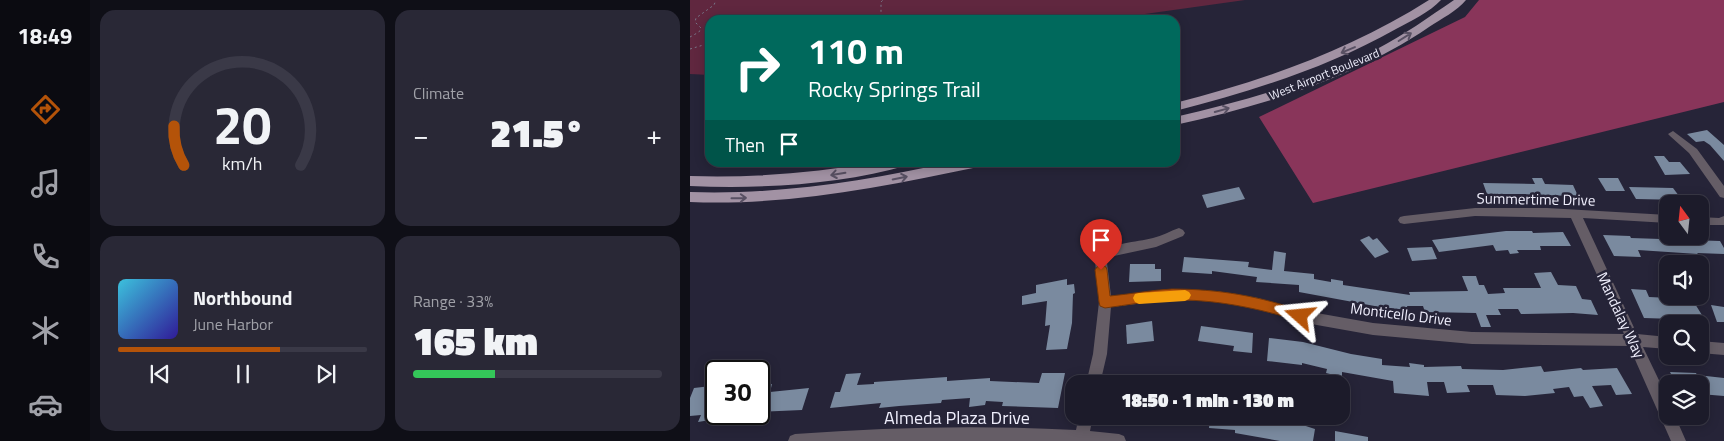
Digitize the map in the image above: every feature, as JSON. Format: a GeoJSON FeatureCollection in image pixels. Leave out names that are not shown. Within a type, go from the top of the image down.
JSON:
{"type":"FeatureCollection","features":[{"type":"Feature","properties":{"kind":"main road","name":"West Airport Boulevard"},"geometry":{"type":"LineString","coordinates":[[1180,106],[1259,85],[1311,66],[1366,43],[1436,0]]}},
{"type":"Feature","properties":{"kind":"main road","name":"West Airport Boulevard"},"geometry":{"type":"LineString","coordinates":[[1180,120],[1272,96],[1324,77],[1380,52],[1461,0]]}},
{"type":"Feature","properties":{"kind":"main road"},"geometry":{"type":"LineString","coordinates":[[1422,10],[1437,17]]}},
{"type":"Feature","properties":{"kind":"main road"},"geometry":{"type":"LineString","coordinates":[[1311,66],[1324,77]]}},
{"type":"Feature","properties":{"kind":"main road"},"geometry":{"type":"LineString","coordinates":[[690,182],[775,181],[821,177],[876,167]]}},
{"type":"Feature","properties":{"kind":"main road"},"geometry":{"type":"LineString","coordinates":[[695,197],[742,198],[810,194],[953,167]]}},
{"type":"Feature","properties":{"kind":"main road"},"geometry":{"type":"LineString","coordinates":[[695,197],[712,182]]}},
{"type":"Feature","properties":{"kind":"street"},"geometry":{"type":"LineString","coordinates":[[1673,134],[1693,151],[1724,194]]}},
{"type":"Feature","properties":{"kind":"street","name":"Summertime Drive"},"geometry":{"type":"LineString","coordinates":[[1404,220],[1476,212],[1659,219]]}},
{"type":"Feature","properties":{"kind":"street","name":"Mandalay Way"},"geometry":{"type":"LineString","coordinates":[[1574,214],[1659,397]]}},
{"type":"Feature","properties":{"kind":"street"},"geometry":{"type":"LineString","coordinates":[[1709,221],[1720,222],[1724,220]]}},
{"type":"Feature","properties":{"kind":"street"},"geometry":{"type":"LineString","coordinates":[[1095,375],[1100,354],[1105,302],[1101,261],[1111,252],[1156,242],[1179,233]]}},
{"type":"Feature","properties":{"kind":"street","name":"Monticello Drive"},"geometry":{"type":"LineString","coordinates":[[1105,302],[1170,295],[1216,296],[1258,303],[1300,316],[1373,329],[1472,338],[1632,340],[1659,343]]}},
{"type":"Feature","properties":{"kind":"street"},"geometry":{"type":"LineString","coordinates":[[1709,348],[1724,349]]}},
{"type":"Feature","properties":{"kind":"street"},"geometry":{"type":"LineString","coordinates":[[1081,439],[1084,425]]}},
{"type":"Feature","properties":{"kind":"street","name":"Mandalay Way"},"geometry":{"type":"LineString","coordinates":[[1672,425],[1679,441]]}},
{"type":"Feature","properties":{"kind":"street","name":"Almeda Plaza Drive"},"geometry":{"type":"LineString","coordinates":[[795,441],[917,433],[990,433],[1120,441]]}},
{"type":"Feature","properties":{"kind":"path"},"geometry":{"type":"LineString","coordinates":[[690,38],[699,32],[701,28],[695,22],[696,18],[714,5],[716,0]]}},
{"type":"Feature","properties":{"kind":"path"},"geometry":{"type":"LineString","coordinates":[[881,15],[881,2],[883,0]]}},
{"type":"Feature","properties":{"kind":"path"},"geometry":{"type":"LineString","coordinates":[[690,49],[705,44]]}},
{"type":"Feature","properties":{"kind":"shaded area"},"geometry":{"type":"Polygon","coordinates":[[[690,0],[1245,0],[1138,15],[705,15],[705,75],[690,74],[690,0]]]}},
{"type":"Feature","properties":{"kind":"shaded area"},"geometry":{"type":"Polygon","coordinates":[[[1479,0],[1724,0],[1724,102],[1313,203],[1259,117],[1465,17],[1479,0]]]}},
{"type":"Feature","properties":{"kind":"building"},"geometry":{"type":"Polygon","coordinates":[[[1707,130],[1724,145],[1724,161],[1710,145],[1704,141],[1696,142],[1687,134],[1707,130]]]}},
{"type":"Feature","properties":{"kind":"building"},"geometry":{"type":"Polygon","coordinates":[[[1654,156],[1664,156],[1669,162],[1680,162],[1690,174],[1665,175],[1654,156]]]}},
{"type":"Feature","properties":{"kind":"building"},"geometry":{"type":"Polygon","coordinates":[[[1532,178],[1542,178],[1545,184],[1573,185],[1578,196],[1538,195],[1541,201],[1529,201],[1526,194],[1487,194],[1483,183],[1535,184],[1532,178]]]}},
{"type":"Feature","properties":{"kind":"building"},"geometry":{"type":"Polygon","coordinates":[[[1598,178],[1618,178],[1625,191],[1606,191],[1598,178]]]}},
{"type":"Feature","properties":{"kind":"building"},"geometry":{"type":"Polygon","coordinates":[[[1239,187],[1245,199],[1207,208],[1202,195],[1239,187]]]}},
{"type":"Feature","properties":{"kind":"building"},"geometry":{"type":"Polygon","coordinates":[[[1629,187],[1673,188],[1678,195],[1659,195],[1659,200],[1636,199],[1629,187]]]}},
{"type":"Feature","properties":{"kind":"building"},"geometry":{"type":"Polygon","coordinates":[[[1506,231],[1532,231],[1533,233],[1563,232],[1571,246],[1540,246],[1541,250],[1517,250],[1519,253],[1510,254],[1508,250],[1496,251],[1493,245],[1439,252],[1432,240],[1506,231]]]}},
{"type":"Feature","properties":{"kind":"building"},"geometry":{"type":"Polygon","coordinates":[[[1603,235],[1659,239],[1659,245],[1709,245],[1709,241],[1720,241],[1724,248],[1724,254],[1638,250],[1641,257],[1614,256],[1603,235]]]}},
{"type":"Feature","properties":{"kind":"building"},"geometry":{"type":"Polygon","coordinates":[[[1369,236],[1373,240],[1377,238],[1389,252],[1375,258],[1360,240],[1369,236]]]}},
{"type":"Feature","properties":{"kind":"building"},"geometry":{"type":"Polygon","coordinates":[[[1432,247],[1437,259],[1412,261],[1407,248],[1432,247]]]}},
{"type":"Feature","properties":{"kind":"building"},"geometry":{"type":"Polygon","coordinates":[[[1274,251],[1286,253],[1284,271],[1314,274],[1314,279],[1331,282],[1331,279],[1343,281],[1343,285],[1410,295],[1409,292],[1468,291],[1462,276],[1476,276],[1479,285],[1484,285],[1488,294],[1505,293],[1503,288],[1541,288],[1534,273],[1551,272],[1558,285],[1576,286],[1582,299],[1591,300],[1598,315],[1573,313],[1521,314],[1518,309],[1498,309],[1501,315],[1486,315],[1491,327],[1481,327],[1476,313],[1425,312],[1423,306],[1407,306],[1408,310],[1380,307],[1299,292],[1299,285],[1256,282],[1257,277],[1212,271],[1212,274],[1182,272],[1184,257],[1249,262],[1248,267],[1272,270],[1274,251]]]}},
{"type":"Feature","properties":{"kind":"building"},"geometry":{"type":"Polygon","coordinates":[[[1130,264],[1155,264],[1155,269],[1161,269],[1161,281],[1129,282],[1130,264]]]}},
{"type":"Feature","properties":{"kind":"building"},"geometry":{"type":"Polygon","coordinates":[[[1067,279],[1067,285],[1074,284],[1075,293],[1073,294],[1072,323],[1067,349],[1046,350],[1050,325],[1045,326],[1047,301],[1022,305],[1022,296],[1036,293],[1036,285],[1067,279]]]}},
{"type":"Feature","properties":{"kind":"building"},"geometry":{"type":"Polygon","coordinates":[[[1631,289],[1646,290],[1649,297],[1659,297],[1659,305],[1696,305],[1702,315],[1659,315],[1659,318],[1644,318],[1631,289]]]}},
{"type":"Feature","properties":{"kind":"building"},"geometry":{"type":"Polygon","coordinates":[[[1711,305],[1724,307],[1724,322],[1717,322],[1711,305]]]}},
{"type":"Feature","properties":{"kind":"building"},"geometry":{"type":"Polygon","coordinates":[[[1152,321],[1154,341],[1127,344],[1126,325],[1152,321]]]}},
{"type":"Feature","properties":{"kind":"building"},"geometry":{"type":"Polygon","coordinates":[[[1201,326],[1253,333],[1252,353],[1233,351],[1234,346],[1198,341],[1201,326]]]}},
{"type":"Feature","properties":{"kind":"building"},"geometry":{"type":"Polygon","coordinates":[[[1269,338],[1303,342],[1351,354],[1382,359],[1382,365],[1410,367],[1409,363],[1424,365],[1424,367],[1461,366],[1462,369],[1503,370],[1541,366],[1544,372],[1581,368],[1583,370],[1617,368],[1632,394],[1616,395],[1611,385],[1592,386],[1603,406],[1590,408],[1583,396],[1574,397],[1569,387],[1553,389],[1555,393],[1525,396],[1496,395],[1493,385],[1467,385],[1470,392],[1447,393],[1444,382],[1427,382],[1429,396],[1394,393],[1393,381],[1342,372],[1342,375],[1334,375],[1326,373],[1327,369],[1302,363],[1302,365],[1267,361],[1269,338]]]}},
{"type":"Feature","properties":{"kind":"building"},"geometry":{"type":"Polygon","coordinates":[[[1670,372],[1696,373],[1697,375],[1672,375],[1670,372]]]}},
{"type":"Feature","properties":{"kind":"building"},"geometry":{"type":"Polygon","coordinates":[[[861,373],[857,385],[947,377],[947,381],[990,378],[990,381],[1039,383],[1042,373],[1065,373],[1058,408],[1002,406],[1003,402],[986,401],[985,405],[969,407],[970,398],[942,400],[941,403],[879,408],[881,403],[830,408],[835,392],[840,392],[846,374],[861,373]]]}},
{"type":"Feature","properties":{"kind":"building"},"geometry":{"type":"Polygon","coordinates":[[[1709,376],[1724,378],[1724,396],[1709,395],[1709,376]]]}},
{"type":"Feature","properties":{"kind":"building"},"geometry":{"type":"Polygon","coordinates":[[[705,387],[705,421],[698,422],[701,415],[690,416],[690,398],[694,388],[705,387]]]}},
{"type":"Feature","properties":{"kind":"building"},"geometry":{"type":"Polygon","coordinates":[[[809,388],[802,410],[770,411],[770,392],[809,388]]]}},
{"type":"Feature","properties":{"kind":"building"},"geometry":{"type":"Polygon","coordinates":[[[1209,425],[1303,425],[1315,429],[1313,441],[1280,441],[1235,433],[1235,430],[1209,428],[1209,425]]]}},
{"type":"Feature","properties":{"kind":"building"},"geometry":{"type":"Polygon","coordinates":[[[1335,431],[1368,437],[1368,441],[1335,441],[1335,431]]]}},
{"type":"Feature","properties":{"kind":"slow traffic"},"geometry":{"type":"LineString","coordinates":[[1139,298],[1185,295]]}},
{"type":"Feature","properties":{"kind":"route"},"geometry":{"type":"LineString","coordinates":[[1101,270],[1105,302],[1170,295],[1216,296],[1258,303],[1300,316]]}}]}
